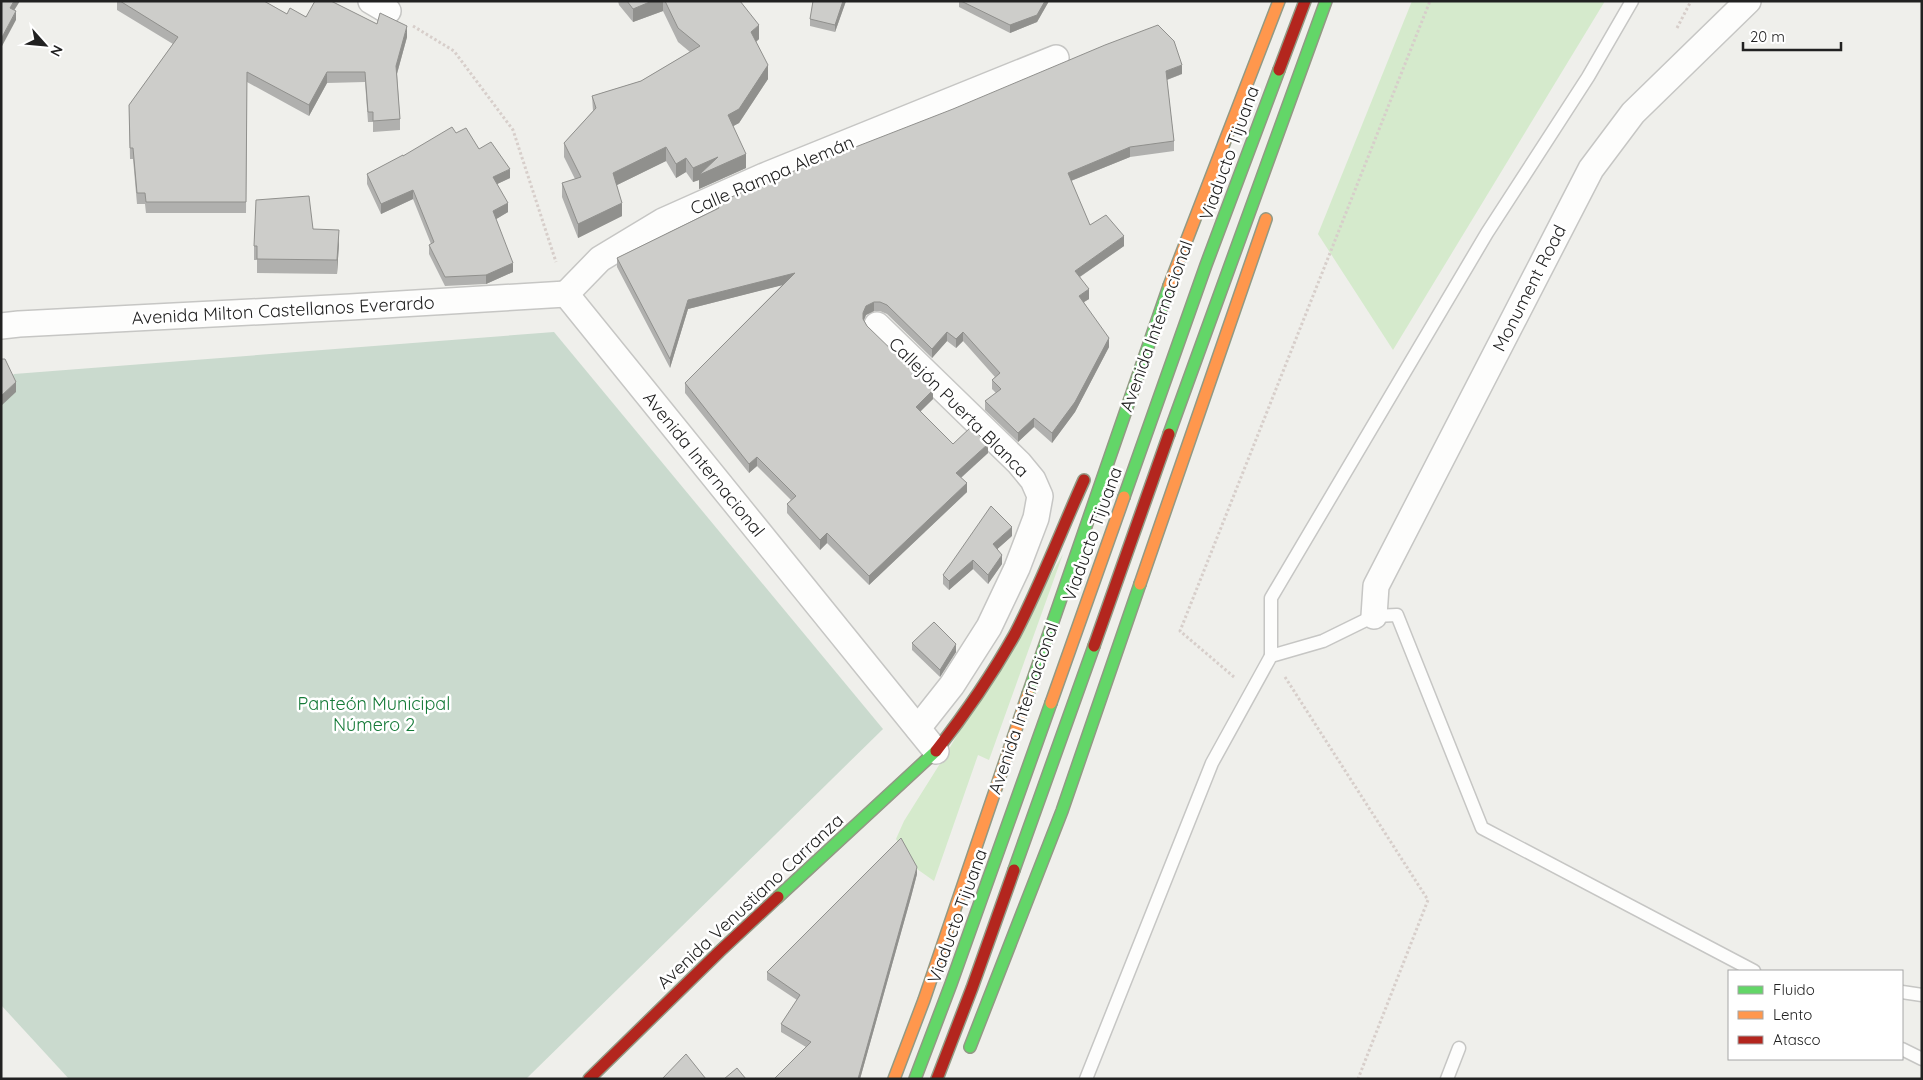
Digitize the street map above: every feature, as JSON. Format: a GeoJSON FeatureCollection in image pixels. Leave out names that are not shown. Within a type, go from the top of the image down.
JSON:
{"type":"FeatureCollection","features":[{"type":"Feature","properties":{"kind":"main road","name":"Avenida Internacional"},"geometry":{"type":"LineString","coordinates":[[894,1079],[927,991],[1156,319],[1279,1]]}},
{"type":"Feature","properties":{"kind":"main road","name":"Viaducto Tijuana"},"geometry":{"type":"LineString","coordinates":[[914,1079],[952,984],[1206,265],[1304,1]]}},
{"type":"Feature","properties":{"kind":"main road"},"geometry":{"type":"LineString","coordinates":[[937,1079],[972,988],[1223,281],[1326,1]]}},
{"type":"Feature","properties":{"kind":"main road"},"geometry":{"type":"LineString","coordinates":[[965,1060],[1062,811],[1270,208]]}},
{"type":"Feature","properties":{"kind":"main road"},"geometry":{"type":"LineString","coordinates":[[1106,432],[1156,319]]}},
{"type":"Feature","properties":{"kind":"main road","name":"Avenida Venustiano Carranza"},"geometry":{"type":"LineString","coordinates":[[589,1079],[719,952],[936,750],[968,709],[1004,654],[1034,596],[1090,466]]}},
{"type":"Feature","properties":{"kind":"street","name":"Monument Road"},"geometry":{"type":"LineString","coordinates":[[1374,616],[1376,586],[1591,169],[1633,112],[1748,1]]}},
{"type":"Feature","properties":{"kind":"street","name":"Calle Rampa Alemán"},"geometry":{"type":"LineString","coordinates":[[566,294],[600,259],[663,221],[764,176],[1056,58]]}},
{"type":"Feature","properties":{"kind":"street","name":"Avenida Milton Castellanos Everardo"},"geometry":{"type":"LineString","coordinates":[[1,326],[566,294]]}},
{"type":"Feature","properties":{"kind":"street","name":"Avenida Internacional"},"geometry":{"type":"LineString","coordinates":[[566,294],[936,750]]}},
{"type":"Feature","properties":{"kind":"street","name":"Callejón Puerta Blanca"},"geometry":{"type":"LineString","coordinates":[[877,325],[1019,463],[1033,480],[1040,496],[1036,518],[1017,568],[989,627],[952,685],[918,728]]}},
{"type":"Feature","properties":{"kind":"lane"},"geometry":{"type":"LineString","coordinates":[[1086,1079],[1212,763],[1271,656],[1271,598],[1487,233],[1588,77],[1632,1]]}},
{"type":"Feature","properties":{"kind":"lane"},"geometry":{"type":"LineString","coordinates":[[1271,656],[1323,642],[1374,616],[1397,615],[1482,828],[1752,970]]}},
{"type":"Feature","properties":{"kind":"lane"},"geometry":{"type":"LineString","coordinates":[[1903,992],[1922,995]]}},
{"type":"Feature","properties":{"kind":"lane"},"geometry":{"type":"LineString","coordinates":[[1447,1079],[1459,1048]]}},
{"type":"Feature","properties":{"kind":"lane"},"geometry":{"type":"LineString","coordinates":[[1903,1050],[1922,1059]]}},
{"type":"Feature","properties":{"kind":"path"},"geometry":{"type":"LineString","coordinates":[[1251,692],[1180,631],[1430,1]]}},
{"type":"Feature","properties":{"kind":"path"},"geometry":{"type":"LineString","coordinates":[[380,6],[454,51],[512,130],[566,294]]}},
{"type":"Feature","properties":{"kind":"path"},"geometry":{"type":"LineString","coordinates":[[1271,656],[1428,900],[1358,1079]]}},
{"type":"Feature","properties":{"kind":"green space"},"geometry":{"type":"Polygon","coordinates":[[[1412,1],[1605,1],[1393,350],[1318,234],[1412,1]]]}},
{"type":"Feature","properties":{"kind":"green space","name":"Panteón Municipal Número 2"},"geometry":{"type":"Polygon","coordinates":[[[554,332],[883,729],[526,1079],[69,1079],[1,1005],[1,387],[14,374],[554,332]]]}},
{"type":"Feature","properties":{"kind":"green space"},"geometry":{"type":"Polygon","coordinates":[[[1063,554],[989,760],[978,755],[934,881],[917,869],[896,839],[904,821],[946,754],[1063,554]]]}},
{"type":"Feature","properties":{"kind":"building"},"geometry":{"type":"Polygon","coordinates":[[[1,1],[14,1],[10,8],[16,11],[1,39],[1,1]]]}},
{"type":"Feature","properties":{"kind":"building"},"geometry":{"type":"Polygon","coordinates":[[[120,1],[264,1],[287,14],[290,8],[306,17],[315,1],[331,1],[377,24],[380,13],[407,26],[396,66],[400,119],[373,121],[373,112],[368,112],[365,72],[327,72],[309,105],[247,72],[246,202],[146,202],[145,193],[137,193],[133,148],[130,148],[129,105],[178,37],[120,1]]]}},
{"type":"Feature","properties":{"kind":"building"},"geometry":{"type":"Polygon","coordinates":[[[627,1],[652,1],[633,9],[627,1]]]}},
{"type":"Feature","properties":{"kind":"building"},"geometry":{"type":"Polygon","coordinates":[[[665,1],[740,1],[759,25],[751,32],[768,65],[739,109],[728,115],[746,154],[699,175],[718,157],[693,168],[686,158],[676,164],[666,147],[613,173],[622,203],[578,224],[562,183],[581,177],[564,143],[596,108],[592,96],[641,81],[700,46],[678,28],[665,1]]]}},
{"type":"Feature","properties":{"kind":"building"},"geometry":{"type":"Polygon","coordinates":[[[813,1],[843,1],[835,25],[810,19],[813,1]]]}},
{"type":"Feature","properties":{"kind":"building"},"geometry":{"type":"Polygon","coordinates":[[[961,1],[1045,1],[1037,15],[1010,25],[961,1]]]}},
{"type":"Feature","properties":{"kind":"building"},"geometry":{"type":"Polygon","coordinates":[[[1158,25],[1174,41],[1182,65],[1166,71],[1174,141],[1130,147],[1068,173],[1090,225],[1106,215],[1124,236],[1075,271],[1089,289],[1079,296],[1109,338],[1075,402],[1052,433],[1034,418],[1018,433],[985,401],[1001,389],[992,380],[1000,373],[963,332],[956,339],[947,332],[932,349],[887,305],[874,302],[866,306],[863,319],[867,326],[933,390],[916,407],[953,444],[971,427],[988,444],[956,473],[967,483],[869,576],[827,533],[820,540],[787,504],[796,496],[757,457],[749,464],[685,383],[795,273],[688,300],[670,359],[617,258],[719,208],[716,204],[758,185],[953,109],[1105,45],[1158,25]]]}},
{"type":"Feature","properties":{"kind":"building"},"geometry":{"type":"Polygon","coordinates":[[[452,127],[456,133],[466,128],[479,149],[491,142],[510,169],[493,177],[508,203],[493,211],[513,263],[486,275],[445,277],[429,245],[434,242],[413,190],[381,204],[367,174],[403,156],[452,127]]]}},
{"type":"Feature","properties":{"kind":"building"},"geometry":{"type":"Polygon","coordinates":[[[309,196],[313,229],[339,230],[337,260],[257,259],[257,246],[254,246],[256,200],[309,196]]]}},
{"type":"Feature","properties":{"kind":"building"},"geometry":{"type":"Polygon","coordinates":[[[1,359],[5,359],[16,382],[1,396],[1,359]]]}},
{"type":"Feature","properties":{"kind":"building"},"geometry":{"type":"Polygon","coordinates":[[[991,506],[1012,527],[993,544],[1002,555],[988,575],[973,560],[949,581],[943,575],[991,506]]]}},
{"type":"Feature","properties":{"kind":"building"},"geometry":{"type":"Polygon","coordinates":[[[934,622],[956,644],[940,670],[912,643],[934,622]]]}},
{"type":"Feature","properties":{"kind":"building"},"geometry":{"type":"Polygon","coordinates":[[[901,838],[917,867],[858,1079],[774,1079],[811,1042],[781,1024],[800,995],[767,972],[901,838]]]}},
{"type":"Feature","properties":{"kind":"building"},"geometry":{"type":"Polygon","coordinates":[[[686,1054],[706,1079],[662,1079],[686,1054]]]}},
{"type":"Feature","properties":{"kind":"building"},"geometry":{"type":"Polygon","coordinates":[[[737,1068],[746,1079],[724,1079],[737,1068]]]}},
{"type":"Feature","properties":{"kind":"traffic: fast"},"geometry":{"type":"LineString","coordinates":[[1169,434],[1326,1]]}},
{"type":"Feature","properties":{"kind":"traffic: fast"},"geometry":{"type":"LineString","coordinates":[[1124,497],[1206,265],[1279,70]]}},
{"type":"Feature","properties":{"kind":"traffic: fast"},"geometry":{"type":"LineString","coordinates":[[1028,694],[1169,286]]}},
{"type":"Feature","properties":{"kind":"traffic: fast"},"geometry":{"type":"LineString","coordinates":[[970,1047],[1062,811],[1140,584]]}},
{"type":"Feature","properties":{"kind":"traffic: fast"},"geometry":{"type":"LineString","coordinates":[[1014,870],[1094,646]]}},
{"type":"Feature","properties":{"kind":"traffic: fast"},"geometry":{"type":"LineString","coordinates":[[915,1079],[951,984],[1051,703]]}},
{"type":"Feature","properties":{"kind":"traffic: fast"},"geometry":{"type":"LineString","coordinates":[[778,897],[936,751]]}},
{"type":"Feature","properties":{"kind":"traffic: slow"},"geometry":{"type":"LineString","coordinates":[[1169,286],[1279,1]]}},
{"type":"Feature","properties":{"kind":"traffic: slow"},"geometry":{"type":"LineString","coordinates":[[1140,584],[1266,219]]}},
{"type":"Feature","properties":{"kind":"traffic: slow"},"geometry":{"type":"LineString","coordinates":[[1051,703],[1124,497]]}},
{"type":"Feature","properties":{"kind":"traffic: slow"},"geometry":{"type":"LineString","coordinates":[[894,1079],[924,1000],[1028,694]]}},
{"type":"Feature","properties":{"kind":"traffic: jam"},"geometry":{"type":"LineString","coordinates":[[1279,70],[1305,1]]}},
{"type":"Feature","properties":{"kind":"traffic: jam"},"geometry":{"type":"LineString","coordinates":[[1094,646],[1169,434]]}},
{"type":"Feature","properties":{"kind":"traffic: jam"},"geometry":{"type":"LineString","coordinates":[[936,751],[978,694],[1015,634],[1084,480]]}},
{"type":"Feature","properties":{"kind":"traffic: jam"},"geometry":{"type":"LineString","coordinates":[[937,1079],[1014,870]]}},
{"type":"Feature","properties":{"kind":"traffic: jam"},"geometry":{"type":"LineString","coordinates":[[589,1079],[778,897]]}}]}
